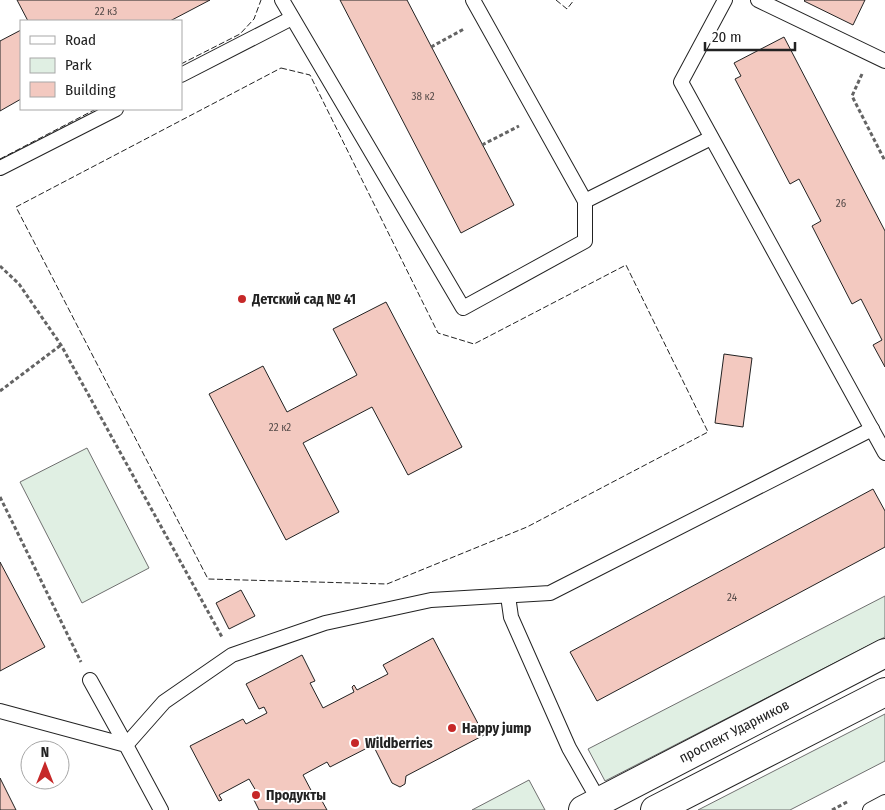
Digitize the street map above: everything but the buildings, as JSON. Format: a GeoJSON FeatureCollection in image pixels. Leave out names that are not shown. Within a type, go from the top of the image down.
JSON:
{"type":"FeatureCollection","features":[{"type":"Feature","properties":{"kind":"street","name":"проспект Ударников"},"geometry":{"type":"LineString","coordinates":[[595,807],[885,653]]}},
{"type":"Feature","properties":{"kind":"street"},"geometry":{"type":"LineString","coordinates":[[655,810],[885,692]]}},
{"type":"Feature","properties":{"kind":"lane"},"geometry":{"type":"LineString","coordinates":[[282,0],[463,308],[585,241],[585,201],[473,0]]}},
{"type":"Feature","properties":{"kind":"lane"},"geometry":{"type":"LineString","coordinates":[[725,0],[681,82],[885,454]]}},
{"type":"Feature","properties":{"kind":"lane"},"geometry":{"type":"LineString","coordinates":[[758,0],[885,61]]}},
{"type":"Feature","properties":{"kind":"lane"},"geometry":{"type":"LineString","coordinates":[[182,74],[292,18]]}},
{"type":"Feature","properties":{"kind":"lane"},"geometry":{"type":"LineString","coordinates":[[0,168],[114,110]]}},
{"type":"Feature","properties":{"kind":"lane"},"geometry":{"type":"LineString","coordinates":[[585,201],[711,138]]}},
{"type":"Feature","properties":{"kind":"lane"},"geometry":{"type":"LineString","coordinates":[[126,745],[164,702],[232,654],[325,623],[431,600],[550,592],[872,429]]}},
{"type":"Feature","properties":{"kind":"lane"},"geometry":{"type":"LineString","coordinates":[[508,596],[511,617],[595,807]]}},
{"type":"Feature","properties":{"kind":"lane"},"geometry":{"type":"LineString","coordinates":[[90,680],[161,810]]}},
{"type":"Feature","properties":{"kind":"lane"},"geometry":{"type":"LineString","coordinates":[[0,711],[126,745]]}},
{"type":"Feature","properties":{"kind":"lane"},"geometry":{"type":"LineString","coordinates":[[870,810],[885,802]]}},
{"type":"Feature","properties":{"kind":"path"},"geometry":{"type":"LineString","coordinates":[[431,47],[484,19]]}},
{"type":"Feature","properties":{"kind":"path"},"geometry":{"type":"LineString","coordinates":[[872,55],[852,96],[885,161]]}},
{"type":"Feature","properties":{"kind":"path"},"geometry":{"type":"LineString","coordinates":[[482,145],[537,116]]}},
{"type":"Feature","properties":{"kind":"path"},"geometry":{"type":"LineString","coordinates":[[0,266],[19,284],[61,345],[232,654]]}},
{"type":"Feature","properties":{"kind":"path"},"geometry":{"type":"LineString","coordinates":[[0,391],[61,345]]}},
{"type":"Feature","properties":{"kind":"path"},"geometry":{"type":"LineString","coordinates":[[0,497],[90,680]]}},
{"type":"Feature","properties":{"kind":"green space"},"geometry":{"type":"Polygon","coordinates":[[[87,448],[149,568],[82,603],[20,482],[87,448]]]}},
{"type":"Feature","properties":{"kind":"green space"},"geometry":{"type":"Polygon","coordinates":[[[885,596],[885,637],[605,781],[588,749],[885,596]]]}},
{"type":"Feature","properties":{"kind":"green space"},"geometry":{"type":"Polygon","coordinates":[[[885,714],[885,761],[790,810],[698,810],[885,714]]]}},
{"type":"Feature","properties":{"kind":"green space"},"geometry":{"type":"Polygon","coordinates":[[[529,780],[545,810],[472,810],[529,780]]]}},
{"type":"Feature","properties":{"kind":"fence"},"geometry":{"type":"LineString","coordinates":[[182,63],[240,34],[254,19],[261,0]]}},
{"type":"Feature","properties":{"kind":"fence"},"geometry":{"type":"LineString","coordinates":[[556,0],[567,9],[574,0]]}},
{"type":"Feature","properties":{"kind":"fence"},"geometry":{"type":"LineString","coordinates":[[281,68],[310,75],[438,333],[474,344],[626,265],[708,432],[527,527],[387,584],[208,579],[16,207],[281,68]]}},
{"type":"Feature","properties":{"kind":"fence"},"geometry":{"type":"LineString","coordinates":[[0,159],[94,110]]}},
{"type":"Feature","properties":{"kind":"place","name":"Детский сад № 41"},"geometry":{"type":"Point","coordinates":[242,299]}},
{"type":"Feature","properties":{"kind":"place","name":"Happy jump"},"geometry":{"type":"Point","coordinates":[452,728]}},
{"type":"Feature","properties":{"kind":"place","name":"Wildberries"},"geometry":{"type":"Point","coordinates":[355,743]}},
{"type":"Feature","properties":{"kind":"place","name":"Продукты"},"geometry":{"type":"Point","coordinates":[256,795]}}]}
